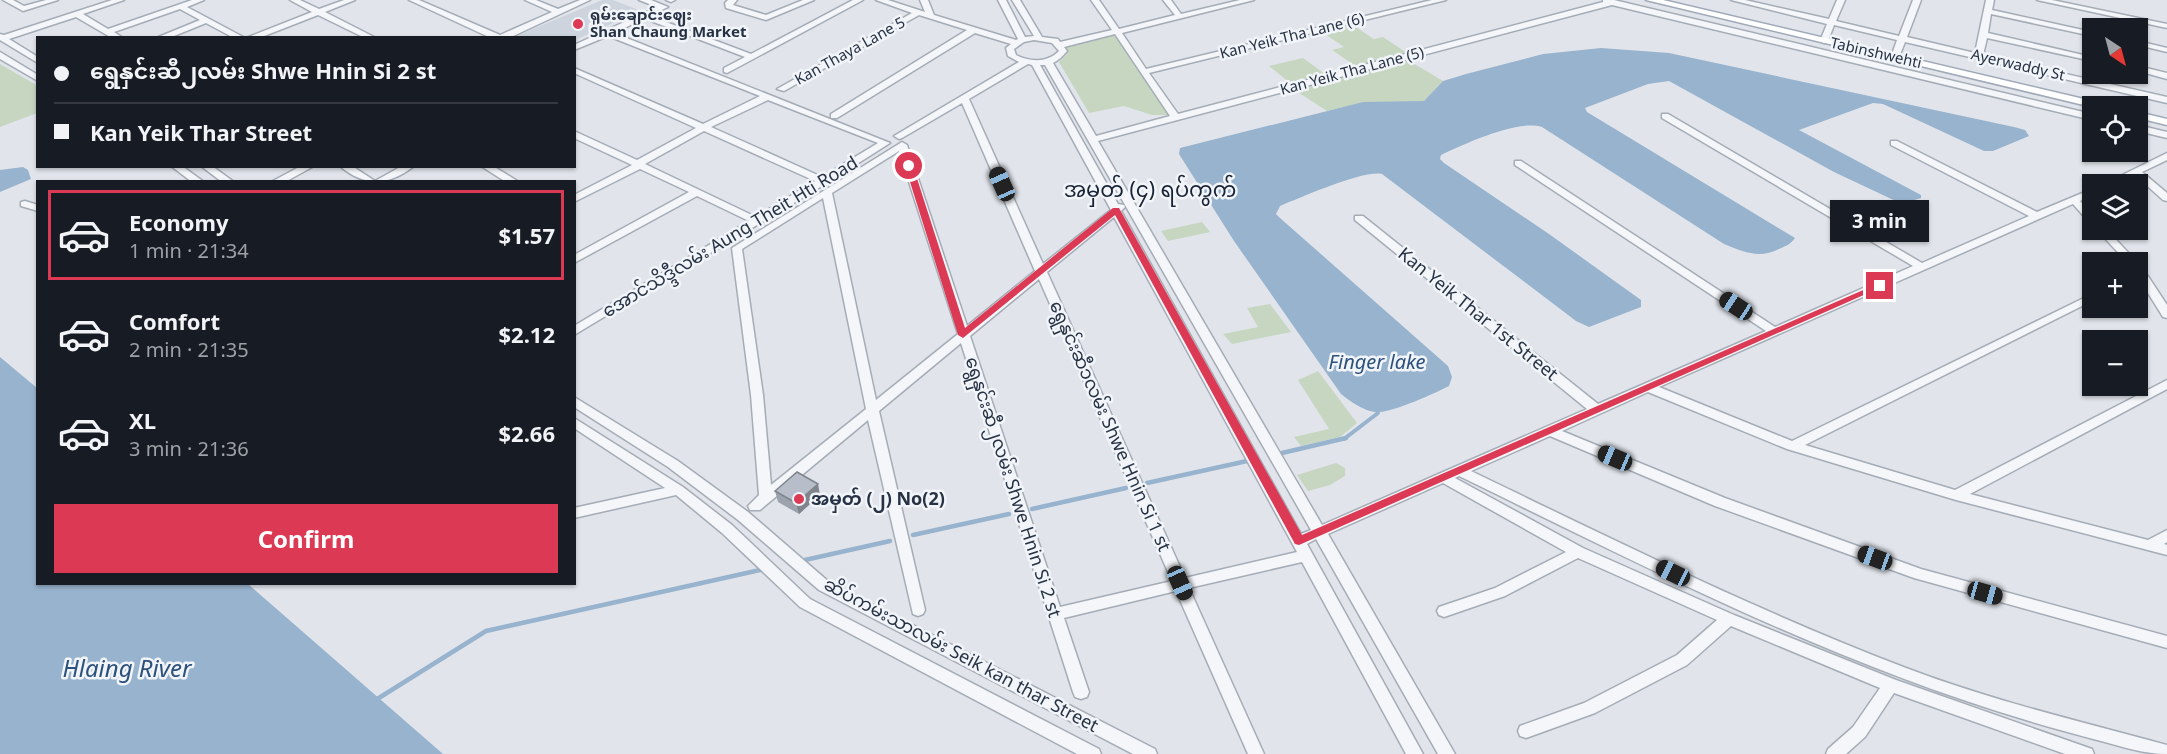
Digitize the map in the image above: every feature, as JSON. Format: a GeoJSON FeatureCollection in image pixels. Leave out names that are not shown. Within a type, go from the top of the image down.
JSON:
{"type":"FeatureCollection","features":[{"type":"Feature","properties":{"kind":"main road","name":"Tabinshwehti"},"geometry":{"type":"LineString","coordinates":[[1651,0],[2082,101]]}},
{"type":"Feature","properties":{"kind":"main road"},"geometry":{"type":"LineString","coordinates":[[2148,117],[2167,122]]}},
{"type":"Feature","properties":{"kind":"street"},"geometry":{"type":"LineString","coordinates":[[7,0],[23,9],[54,0]]}},
{"type":"Feature","properties":{"kind":"street"},"geometry":{"type":"LineString","coordinates":[[2,37],[120,0]]}},
{"type":"Feature","properties":{"kind":"street"},"geometry":{"type":"LineString","coordinates":[[109,31],[200,0]]}},
{"type":"Feature","properties":{"kind":"street"},"geometry":{"type":"LineString","coordinates":[[294,0],[368,36]]}},
{"type":"Feature","properties":{"kind":"street"},"geometry":{"type":"LineString","coordinates":[[255,36],[351,0]]}},
{"type":"Feature","properties":{"kind":"street"},"geometry":{"type":"LineString","coordinates":[[413,0],[495,36]]}},
{"type":"Feature","properties":{"kind":"street"},"geometry":{"type":"LineString","coordinates":[[529,0],[558,12]]}},
{"type":"Feature","properties":{"kind":"street"},"geometry":{"type":"LineString","coordinates":[[504,36],[586,0]]}},
{"type":"Feature","properties":{"kind":"street"},"geometry":{"type":"LineString","coordinates":[[576,47],[663,8],[643,0]]}},
{"type":"Feature","properties":{"kind":"street"},"geometry":{"type":"LineString","coordinates":[[733,0],[729,6],[762,18],[810,0]]}},
{"type":"Feature","properties":{"kind":"street"},"geometry":{"type":"LineString","coordinates":[[727,70],[859,0]]}},
{"type":"Feature","properties":{"kind":"street"},"geometry":{"type":"LineString","coordinates":[[880,0],[974,30],[1019,41],[1039,38],[1060,45],[1243,1]]}},
{"type":"Feature","properties":{"kind":"street"},"geometry":{"type":"LineString","coordinates":[[924,0],[931,16]]}},
{"type":"Feature","properties":{"kind":"street"},"geometry":{"type":"LineString","coordinates":[[1002,0],[1019,41]]}},
{"type":"Feature","properties":{"kind":"street"},"geometry":{"type":"LineString","coordinates":[[1016,0],[1039,38]]}},
{"type":"Feature","properties":{"kind":"street"},"geometry":{"type":"LineString","coordinates":[[1095,0],[1176,118]]}},
{"type":"Feature","properties":{"kind":"street"},"geometry":{"type":"LineString","coordinates":[[1167,0],[1179,16]]}},
{"type":"Feature","properties":{"kind":"street","name":"Kan Yeik Tha Lane (6)"},"geometry":{"type":"LineString","coordinates":[[1143,72],[1442,0]]}},
{"type":"Feature","properties":{"kind":"street","name":"Ayerwaddy St"},"geometry":{"type":"LineString","coordinates":[[1735,0],[2167,100]]}},
{"type":"Feature","properties":{"kind":"street"},"geometry":{"type":"LineString","coordinates":[[1824,40],[1838,0]]}},
{"type":"Feature","properties":{"kind":"street"},"geometry":{"type":"LineString","coordinates":[[1895,57],[1917,0]]}},
{"type":"Feature","properties":{"kind":"street"},"geometry":{"type":"LineString","coordinates":[[1979,56],[1990,0]]}},
{"type":"Feature","properties":{"kind":"street"},"geometry":{"type":"LineString","coordinates":[[2040,0],[2167,27]]}},
{"type":"Feature","properties":{"kind":"street"},"geometry":{"type":"LineString","coordinates":[[2100,12],[2101,0]]}},
{"type":"Feature","properties":{"kind":"street"},"geometry":{"type":"LineString","coordinates":[[1608,1],[2082,115]]}},
{"type":"Feature","properties":{"kind":"street","name":"Kan Yeik Tha Lane (5)"},"geometry":{"type":"LineString","coordinates":[[1092,141],[1608,1]]}},
{"type":"Feature","properties":{"kind":"street"},"geometry":{"type":"LineString","coordinates":[[181,7],[237,36]]}},
{"type":"Feature","properties":{"kind":"street"},"geometry":{"type":"LineString","coordinates":[[1988,11],[2082,32]]}},
{"type":"Feature","properties":{"kind":"street","name":"Kan Thaya Lane 5"},"geometry":{"type":"LineString","coordinates":[[781,89],[919,12]]}},
{"type":"Feature","properties":{"kind":"street"},"geometry":{"type":"LineString","coordinates":[[77,15],[116,36]]}},
{"type":"Feature","properties":{"kind":"street"},"geometry":{"type":"LineString","coordinates":[[165,36],[208,20]]}},
{"type":"Feature","properties":{"kind":"street"},"geometry":{"type":"LineString","coordinates":[[655,21],[752,57]]}},
{"type":"Feature","properties":{"kind":"street"},"geometry":{"type":"LineString","coordinates":[[834,116],[974,30]]}},
{"type":"Feature","properties":{"kind":"street"},"geometry":{"type":"LineString","coordinates":[[608,33],[768,96]]}},
{"type":"Feature","properties":{"kind":"street"},"geometry":{"type":"LineString","coordinates":[[1984,35],[2082,57]]}},
{"type":"Feature","properties":{"kind":"street"},"geometry":{"type":"LineString","coordinates":[[2,37],[36,60]]}},
{"type":"Feature","properties":{"kind":"street"},"geometry":{"type":"LineString","coordinates":[[1019,41],[1009,52],[1017,60],[1036,62],[1092,141],[1447,754]]}},
{"type":"Feature","properties":{"kind":"street"},"geometry":{"type":"LineString","coordinates":[[766,498],[757,395],[737,248],[826,186],[901,141],[964,98],[1036,62],[1061,55],[1063,51],[1060,45]]}},
{"type":"Feature","properties":{"kind":"street"},"geometry":{"type":"LineString","coordinates":[[2148,46],[2167,50]]}},
{"type":"Feature","properties":{"kind":"street"},"geometry":{"type":"LineString","coordinates":[[0,56],[36,78]]}},
{"type":"Feature","properties":{"kind":"street"},"geometry":{"type":"LineString","coordinates":[[1036,62],[1415,754]]}},
{"type":"Feature","properties":{"kind":"street"},"geometry":{"type":"LineString","coordinates":[[576,71],[705,126],[826,186]]}},
{"type":"Feature","properties":{"kind":"street"},"geometry":{"type":"LineString","coordinates":[[2148,71],[2167,76]]}},
{"type":"Feature","properties":{"kind":"street"},"geometry":{"type":"LineString","coordinates":[[576,198],[639,165],[705,126],[768,96]]}},
{"type":"Feature","properties":{"kind":"street","name":"အောင်သိဒ္ဒီလမ်း Aung Theit Hti Road"},"geometry":{"type":"LineString","coordinates":[[576,330],[758,221],[826,186],[885,143],[768,96]]}},
{"type":"Feature","properties":{"kind":"street","name":"ရွေနှင်းဆီ၁လမ်း Shwe Hnin Si 1 st"},"geometry":{"type":"LineString","coordinates":[[964,98],[1256,754]]}},
{"type":"Feature","properties":{"kind":"street"},"geometry":{"type":"LineString","coordinates":[[1665,116],[1922,267]]}},
{"type":"Feature","properties":{"kind":"street"},"geometry":{"type":"LineString","coordinates":[[2148,130],[2167,135]]}},
{"type":"Feature","properties":{"kind":"street"},"geometry":{"type":"LineString","coordinates":[[576,135],[758,221]]}},
{"type":"Feature","properties":{"kind":"street","name":"ရွေနှင်းဆီ၂လမ်း Shwe Hnin Si 2 st"},"geometry":{"type":"LineString","coordinates":[[901,141],[1081,692]]}},
{"type":"Feature","properties":{"kind":"street"},"geometry":{"type":"LineString","coordinates":[[1894,143],[2037,216]]}},
{"type":"Feature","properties":{"kind":"street"},"geometry":{"type":"LineString","coordinates":[[2132,174],[2167,156]]}},
{"type":"Feature","properties":{"kind":"street"},"geometry":{"type":"LineString","coordinates":[[1518,163],[1775,332]]}},
{"type":"Feature","properties":{"kind":"street"},"geometry":{"type":"LineString","coordinates":[[178,168],[196,180]]}},
{"type":"Feature","properties":{"kind":"street"},"geometry":{"type":"LineString","coordinates":[[208,168],[226,180]]}},
{"type":"Feature","properties":{"kind":"street"},"geometry":{"type":"LineString","coordinates":[[280,180],[305,168]]}},
{"type":"Feature","properties":{"kind":"street"},"geometry":{"type":"LineString","coordinates":[[347,168],[368,180]]}},
{"type":"Feature","properties":{"kind":"street"},"geometry":{"type":"LineString","coordinates":[[383,180],[406,168]]}},
{"type":"Feature","properties":{"kind":"street"},"geometry":{"type":"LineString","coordinates":[[489,168],[510,180]]}},
{"type":"Feature","properties":{"kind":"street"},"geometry":{"type":"LineString","coordinates":[[2137,172],[2167,198]]}},
{"type":"Feature","properties":{"kind":"street"},"geometry":{"type":"LineString","coordinates":[[826,186],[872,410],[918,609]]}},
{"type":"Feature","properties":{"kind":"street"},"geometry":{"type":"LineString","coordinates":[[576,259],[697,192]]}},
{"type":"Feature","properties":{"kind":"street"},"geometry":{"type":"LineString","coordinates":[[1299,541],[2082,196]]}},
{"type":"Feature","properties":{"kind":"street"},"geometry":{"type":"LineString","coordinates":[[2074,200],[2082,208]]}},
{"type":"Feature","properties":{"kind":"street"},"geometry":{"type":"LineString","coordinates":[[755,506],[1128,201]]}},
{"type":"Feature","properties":{"kind":"street"},"geometry":{"type":"LineString","coordinates":[[25,204],[36,207]]}},
{"type":"Feature","properties":{"kind":"street","name":"Kan Yeik Thar 1st Street"},"geometry":{"type":"LineString","coordinates":[[1359,218],[1598,411]]}},
{"type":"Feature","properties":{"kind":"street"},"geometry":{"type":"LineString","coordinates":[[2111,240],[2123,252]]}},
{"type":"Feature","properties":{"kind":"street"},"geometry":{"type":"LineString","coordinates":[[2148,286],[2167,314]]}},
{"type":"Feature","properties":{"kind":"street"},"geometry":{"type":"LineString","coordinates":[[1792,446],[2082,302]]}},
{"type":"Feature","properties":{"kind":"street"},"geometry":{"type":"LineString","coordinates":[[1956,495],[2167,384]]}},
{"type":"Feature","properties":{"kind":"street"},"geometry":{"type":"LineString","coordinates":[[1649,388],[1792,446],[1956,495],[2167,550]]}},
{"type":"Feature","properties":{"kind":"street","name":"ဆိပ်ကမ်းသာလမ်း Seik kan thar Street"},"geometry":{"type":"LineString","coordinates":[[576,402],[673,464],[743,516],[824,586],[1149,754]]}},
{"type":"Feature","properties":{"kind":"street","name":"ဆိပ်ကမ်းသာလမ်း Seik kan thar Street"},"geometry":{"type":"LineString","coordinates":[[576,423],[678,490],[727,529],[805,603],[1093,754]]}},
{"type":"Feature","properties":{"kind":"street"},"geometry":{"type":"LineString","coordinates":[[1551,431],[1720,502],[1918,574],[2167,642]]}},
{"type":"Feature","properties":{"kind":"street"},"geometry":{"type":"LineString","coordinates":[[1460,471],[1737,604],[1902,673],[2065,724],[2167,752]]}},
{"type":"Feature","properties":{"kind":"street"},"geometry":{"type":"LineString","coordinates":[[1444,478],[1578,552],[1729,620],[1892,685],[2075,753]]}},
{"type":"Feature","properties":{"kind":"street"},"geometry":{"type":"LineString","coordinates":[[576,513],[678,490]]}},
{"type":"Feature","properties":{"kind":"street"},"geometry":{"type":"LineString","coordinates":[[2149,546],[2167,534]]}},
{"type":"Feature","properties":{"kind":"street"},"geometry":{"type":"LineString","coordinates":[[1444,610],[1500,592],[1578,552]]}},
{"type":"Feature","properties":{"kind":"street"},"geometry":{"type":"LineString","coordinates":[[1054,614],[1306,555]]}},
{"type":"Feature","properties":{"kind":"street"},"geometry":{"type":"LineString","coordinates":[[1526,731],[1589,708],[1682,660],[1729,620]]}},
{"type":"Feature","properties":{"kind":"street"},"geometry":{"type":"LineString","coordinates":[[1834,754],[1859,732],[1892,685]]}},
{"type":"Feature","properties":{"kind":"shaded area","name":"ရှမ်းချောင်းဈေး Shan Chaung Market"},"geometry":{"type":"Polygon","coordinates":[[[602,0],[613,0],[641,11],[576,40],[576,36],[516,36],[602,0]]]}},
{"type":"Feature","properties":{"kind":"green space"},"geometry":{"type":"Polygon","coordinates":[[[1351,24],[1374,39],[1383,37],[1407,53],[1357,67],[1332,50],[1344,47],[1322,32],[1351,24]]]}},
{"type":"Feature","properties":{"kind":"green space"},"geometry":{"type":"Polygon","coordinates":[[[1114,34],[1168,115],[1152,115],[1124,106],[1089,113],[1059,62],[1067,54],[1066,46],[1114,34]]]}},
{"type":"Feature","properties":{"kind":"green space"},"geometry":{"type":"Polygon","coordinates":[[[1303,58],[1325,74],[1290,83],[1269,66],[1303,58]]]}},
{"type":"Feature","properties":{"kind":"green space"},"geometry":{"type":"Polygon","coordinates":[[[1406,59],[1443,81],[1424,101],[1344,107],[1327,111],[1293,89],[1406,59]]]}},
{"type":"Feature","properties":{"kind":"green space"},"geometry":{"type":"Polygon","coordinates":[[[0,64],[36,85],[36,113],[0,127],[0,64]]]}},
{"type":"Feature","properties":{"kind":"green space"},"geometry":{"type":"Polygon","coordinates":[[[1202,222],[1210,232],[1168,241],[1161,231],[1202,222]]]}},
{"type":"Feature","properties":{"kind":"green space"},"geometry":{"type":"Polygon","coordinates":[[[1270,304],[1291,332],[1232,344],[1223,334],[1258,327],[1247,308],[1270,304]]]}},
{"type":"Feature","properties":{"kind":"green space"},"geometry":{"type":"Polygon","coordinates":[[[1318,371],[1357,423],[1340,437],[1301,446],[1294,437],[1329,429],[1298,380],[1318,371]]]}},
{"type":"Feature","properties":{"kind":"green space"},"geometry":{"type":"Polygon","coordinates":[[[1336,463],[1345,468],[1345,476],[1330,485],[1308,491],[1297,475],[1336,463]]]}},
{"type":"Feature","properties":{"kind":"water","name":"Finger lake"},"geometry":{"type":"Polygon","coordinates":[[[1601,48],[1669,53],[2014,127],[2025,130],[2029,136],[1993,151],[1984,151],[1883,104],[1873,103],[1799,130],[1921,195],[1921,198],[1902,204],[1834,172],[1669,81],[1648,84],[1585,108],[1587,112],[1795,238],[1782,248],[1765,254],[1745,252],[1724,244],[1542,127],[1532,125],[1506,129],[1441,155],[1440,159],[1444,163],[1641,300],[1641,307],[1589,327],[1576,321],[1382,174],[1347,180],[1280,206],[1276,214],[1280,218],[1448,366],[1452,377],[1449,386],[1404,405],[1379,412],[1364,409],[1341,394],[1234,241],[1179,154],[1180,148],[1363,102],[1424,101],[1443,81],[1543,54],[1601,48]]]}},
{"type":"Feature","properties":{"kind":"water"},"geometry":{"type":"Polygon","coordinates":[[[23,167],[28,170],[31,179],[0,192],[0,170],[23,167]]]}},
{"type":"Feature","properties":{"kind":"water","name":"Hlaing River"},"geometry":{"type":"Polygon","coordinates":[[[0,357],[36,387],[36,585],[249,585],[443,754],[0,754],[0,357]]]}},
{"type":"Feature","properties":{"kind":"building"},"geometry":{"type":"Polygon","coordinates":[[[797,472],[818,484],[796,503],[775,491],[797,472]]]}},
{"type":"Feature","properties":{"kind":"waterway"},"geometry":{"type":"LineString","coordinates":[[1345,438],[1378,413]]}},
{"type":"Feature","properties":{"kind":"waterway"},"geometry":{"type":"LineString","coordinates":[[1282,453],[1345,438]]}},
{"type":"Feature","properties":{"kind":"waterway"},"geometry":{"type":"LineString","coordinates":[[1147,483],[1247,461]]}},
{"type":"Feature","properties":{"kind":"waterway"},"geometry":{"type":"LineString","coordinates":[[1032,509],[1126,488]]}},
{"type":"Feature","properties":{"kind":"waterway"},"geometry":{"type":"LineString","coordinates":[[913,535],[1009,514]]}},
{"type":"Feature","properties":{"kind":"waterway"},"geometry":{"type":"LineString","coordinates":[[805,560],[890,541]]}},
{"type":"Feature","properties":{"kind":"waterway"},"geometry":{"type":"LineString","coordinates":[[374,701],[486,631],[760,570]]}},
{"type":"Feature","properties":{"kind":"place","name":"ရှမ်းချောင်းဈေး Shan Chaung Market"},"geometry":{"type":"Point","coordinates":[578,24]}},
{"type":"Feature","properties":{"kind":"place","name":"အမှတ် (၂) No(2)"},"geometry":{"type":"Point","coordinates":[799,499]}},
{"type":"Feature","properties":{"kind":"district","name":"အမှတ် (၄) ရပ်ကွက်"},"geometry":{"type":"Point","coordinates":[1150,190]}},
{"type":"Feature","properties":{"kind":"route"},"geometry":{"type":"LineString","coordinates":[[909,166],[963,335],[1116,210],[1299,541],[1880,286]]}}]}
